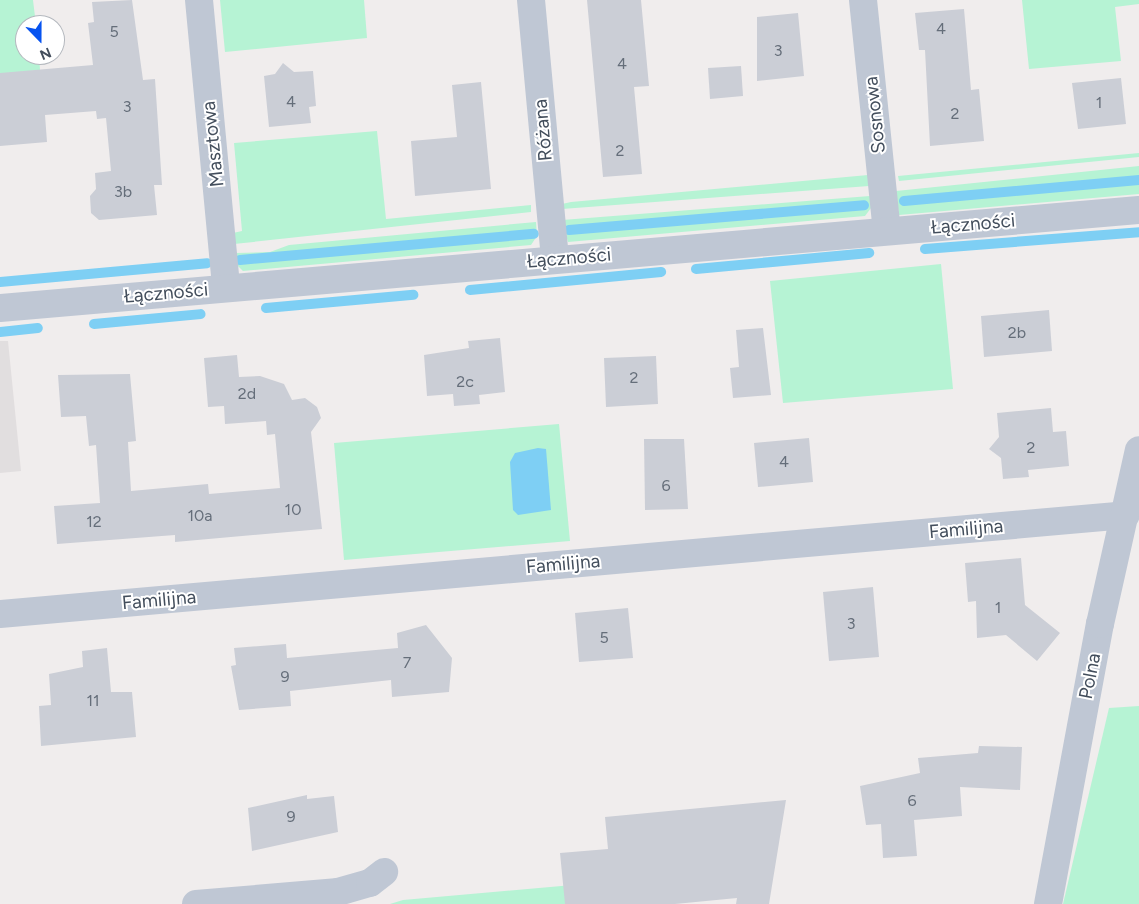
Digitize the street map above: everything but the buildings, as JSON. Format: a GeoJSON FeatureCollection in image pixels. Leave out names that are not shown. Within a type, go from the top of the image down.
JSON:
{"type":"FeatureCollection","features":[{"type":"Feature","properties":{"kind":"street","name":"Masztowa"},"geometry":{"type":"LineString","coordinates":[[199,0],[226,287]]}},
{"type":"Feature","properties":{"kind":"street","name":"Różana"},"geometry":{"type":"LineString","coordinates":[[531,0],[555,259]]}},
{"type":"Feature","properties":{"kind":"street","name":"Sosnowa"},"geometry":{"type":"LineString","coordinates":[[863,0],[887,231]]}},
{"type":"Feature","properties":{"kind":"street","name":"Łączności"},"geometry":{"type":"LineString","coordinates":[[0,308],[226,287],[1139,210]]}},
{"type":"Feature","properties":{"kind":"street","name":"Polna"},"geometry":{"type":"LineString","coordinates":[[1048,904],[1100,624],[1126,515],[1139,450]]}},
{"type":"Feature","properties":{"kind":"street","name":"Familijna"},"geometry":{"type":"LineString","coordinates":[[0,614],[1126,515]]}},
{"type":"Feature","properties":{"kind":"street"},"geometry":{"type":"LineString","coordinates":[[196,904],[338,892],[370,882],[384,872]]}},
{"type":"Feature","properties":{"kind":"shaded area"},"geometry":{"type":"Polygon","coordinates":[[[0,341],[8,341],[21,471],[0,473],[0,341]]]}},
{"type":"Feature","properties":{"kind":"green space"},"geometry":{"type":"Polygon","coordinates":[[[0,0],[33,0],[35,15],[15,15],[15,65],[40,65],[40,70],[0,74],[0,0]]]}},
{"type":"Feature","properties":{"kind":"green space"},"geometry":{"type":"Polygon","coordinates":[[[220,0],[364,0],[367,38],[225,52],[220,0]]]}},
{"type":"Feature","properties":{"kind":"green space"},"geometry":{"type":"Polygon","coordinates":[[[1022,0],[1139,0],[1139,4],[1115,7],[1121,61],[1029,69],[1022,0]]]}},
{"type":"Feature","properties":{"kind":"green space"},"geometry":{"type":"Polygon","coordinates":[[[377,131],[386,219],[531,205],[531,212],[234,244],[233,233],[242,231],[234,143],[377,131]]]}},
{"type":"Feature","properties":{"kind":"green space"},"geometry":{"type":"Polygon","coordinates":[[[1139,153],[1139,157],[899,181],[898,176],[1139,153]]]}},
{"type":"Feature","properties":{"kind":"green space"},"geometry":{"type":"Polygon","coordinates":[[[1139,166],[1139,194],[899,215],[896,191],[1139,166]]]}},
{"type":"Feature","properties":{"kind":"green space"},"geometry":{"type":"Polygon","coordinates":[[[868,175],[869,186],[562,209],[562,204],[571,202],[868,175]]]}},
{"type":"Feature","properties":{"kind":"green space"},"geometry":{"type":"Polygon","coordinates":[[[870,196],[871,208],[865,216],[568,242],[562,220],[870,196]]]}},
{"type":"Feature","properties":{"kind":"green space"},"geometry":{"type":"Polygon","coordinates":[[[536,222],[537,236],[531,245],[243,271],[236,264],[236,253],[270,252],[289,245],[536,222]]]}},
{"type":"Feature","properties":{"kind":"green space"},"geometry":{"type":"Polygon","coordinates":[[[941,264],[953,389],[783,403],[770,281],[941,264]]]}},
{"type":"Feature","properties":{"kind":"green space"},"geometry":{"type":"Polygon","coordinates":[[[559,424],[570,541],[344,560],[334,443],[559,424]]]}},
{"type":"Feature","properties":{"kind":"green space"},"geometry":{"type":"Polygon","coordinates":[[[1139,706],[1139,904],[1063,904],[1109,708],[1139,706]]]}},
{"type":"Feature","properties":{"kind":"green space"},"geometry":{"type":"Polygon","coordinates":[[[640,879],[637,904],[390,904],[403,900],[640,879]]]}},
{"type":"Feature","properties":{"kind":"water"},"geometry":{"type":"Polygon","coordinates":[[[538,448],[546,449],[551,510],[518,515],[513,510],[510,462],[515,453],[538,448]]]}},
{"type":"Feature","properties":{"kind":"waterway"},"geometry":{"type":"LineString","coordinates":[[904,201],[1139,180]]}},
{"type":"Feature","properties":{"kind":"waterway"},"geometry":{"type":"LineString","coordinates":[[569,230],[864,205]]}},
{"type":"Feature","properties":{"kind":"waterway"},"geometry":{"type":"LineString","coordinates":[[925,249],[1139,232]]}},
{"type":"Feature","properties":{"kind":"waterway"},"geometry":{"type":"LineString","coordinates":[[240,260],[534,234]]}},
{"type":"Feature","properties":{"kind":"waterway"},"geometry":{"type":"LineString","coordinates":[[696,269],[869,253]]}},
{"type":"Feature","properties":{"kind":"waterway"},"geometry":{"type":"LineString","coordinates":[[0,282],[207,263]]}},
{"type":"Feature","properties":{"kind":"waterway"},"geometry":{"type":"LineString","coordinates":[[470,290],[661,272]]}},
{"type":"Feature","properties":{"kind":"waterway"},"geometry":{"type":"LineString","coordinates":[[266,308],[413,295]]}},
{"type":"Feature","properties":{"kind":"waterway"},"geometry":{"type":"LineString","coordinates":[[94,324],[201,314]]}},
{"type":"Feature","properties":{"kind":"waterway"},"geometry":{"type":"LineString","coordinates":[[0,332],[38,328]]}}]}
